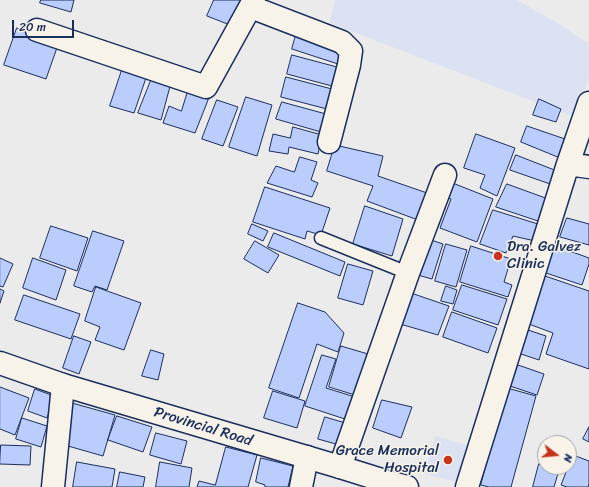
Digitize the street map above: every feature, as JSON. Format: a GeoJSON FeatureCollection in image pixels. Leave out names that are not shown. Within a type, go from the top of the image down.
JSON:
{"type":"FeatureCollection","features":[{"type":"Feature","properties":{"kind":"street"},"geometry":{"type":"LineString","coordinates":[[37,30],[206,86],[252,3],[342,42],[351,51],[349,65],[329,142]]}},
{"type":"Feature","properties":{"kind":"street"},"geometry":{"type":"LineString","coordinates":[[467,487],[579,166],[589,104]]}},
{"type":"Feature","properties":{"kind":"street"},"geometry":{"type":"LineString","coordinates":[[340,467],[408,274],[445,176]]}},
{"type":"Feature","properties":{"kind":"street","name":"Provincial Road"},"geometry":{"type":"LineString","coordinates":[[0,363],[63,385],[407,487]]}},
{"type":"Feature","properties":{"kind":"street"},"geometry":{"type":"LineString","coordinates":[[53,487],[63,385]]}},
{"type":"Feature","properties":{"kind":"street"},"geometry":{"type":"LineString","coordinates":[[301,487],[307,458]]}},
{"type":"Feature","properties":{"kind":"lane"},"geometry":{"type":"LineString","coordinates":[[321,238],[408,274]]}},
{"type":"Feature","properties":{"kind":"shaded area"},"geometry":{"type":"Polygon","coordinates":[[[335,0],[517,0],[556,22],[589,44],[589,78],[574,117],[330,23],[335,0]]]}},
{"type":"Feature","properties":{"kind":"shaded area","name":"Grace Memorial Hospital"},"geometry":{"type":"Polygon","coordinates":[[[435,436],[471,446],[461,483],[425,474],[435,436]]]}},
{"type":"Feature","properties":{"kind":"building"},"geometry":{"type":"Polygon","coordinates":[[[41,0],[74,0],[71,12],[40,3],[41,0]]]}},
{"type":"Feature","properties":{"kind":"building"},"geometry":{"type":"Polygon","coordinates":[[[214,0],[244,0],[230,25],[207,16],[214,0]]]}},
{"type":"Feature","properties":{"kind":"building"},"geometry":{"type":"Polygon","coordinates":[[[17,28],[59,42],[46,79],[4,65],[17,28]]]}},
{"type":"Feature","properties":{"kind":"building"},"geometry":{"type":"Polygon","coordinates":[[[298,28],[342,45],[338,64],[292,49],[298,28]]]}},
{"type":"Feature","properties":{"kind":"building"},"geometry":{"type":"Polygon","coordinates":[[[292,55],[337,67],[332,86],[287,74],[292,55]]]}},
{"type":"Feature","properties":{"kind":"building"},"geometry":{"type":"Polygon","coordinates":[[[124,64],[148,72],[134,113],[110,106],[124,64]]]}},
{"type":"Feature","properties":{"kind":"building"},"geometry":{"type":"Polygon","coordinates":[[[154,73],[172,79],[161,120],[138,113],[154,73]]]}},
{"type":"Feature","properties":{"kind":"building"},"geometry":{"type":"Polygon","coordinates":[[[286,77],[332,89],[327,109],[281,97],[286,77]]]}},
{"type":"Feature","properties":{"kind":"building"},"geometry":{"type":"Polygon","coordinates":[[[189,88],[210,95],[195,133],[163,123],[169,106],[181,111],[189,88]]]}},
{"type":"Feature","properties":{"kind":"building"},"geometry":{"type":"Polygon","coordinates":[[[246,97],[272,105],[257,156],[229,147],[246,97]]]}},
{"type":"Feature","properties":{"kind":"building"},"geometry":{"type":"Polygon","coordinates":[[[539,99],[561,109],[556,122],[533,115],[539,99]]]}},
{"type":"Feature","properties":{"kind":"building"},"geometry":{"type":"Polygon","coordinates":[[[217,100],[238,107],[223,146],[202,139],[217,100]]]}},
{"type":"Feature","properties":{"kind":"building"},"geometry":{"type":"Polygon","coordinates":[[[282,102],[326,114],[321,132],[276,119],[282,102]]]}},
{"type":"Feature","properties":{"kind":"building"},"geometry":{"type":"Polygon","coordinates":[[[527,126],[565,139],[560,158],[521,142],[527,126]]]}},
{"type":"Feature","properties":{"kind":"building"},"geometry":{"type":"Polygon","coordinates":[[[293,127],[322,135],[318,154],[289,147],[288,154],[269,151],[273,134],[290,138],[293,127]]]}},
{"type":"Feature","properties":{"kind":"building"},"geometry":{"type":"Polygon","coordinates":[[[476,134],[515,148],[497,196],[480,188],[485,175],[464,168],[476,134]]]}},
{"type":"Feature","properties":{"kind":"building"},"geometry":{"type":"Polygon","coordinates":[[[335,145],[383,156],[378,176],[427,193],[418,220],[367,201],[373,186],[327,171],[335,145]]]}},
{"type":"Feature","properties":{"kind":"building"},"geometry":{"type":"Polygon","coordinates":[[[516,155],[557,171],[553,185],[510,170],[516,155]]]}},
{"type":"Feature","properties":{"kind":"building"},"geometry":{"type":"Polygon","coordinates":[[[300,157],[317,162],[311,180],[318,183],[312,197],[267,183],[276,166],[294,172],[300,157]]]}},
{"type":"Feature","properties":{"kind":"building"},"geometry":{"type":"Polygon","coordinates":[[[450,182],[493,199],[477,242],[440,228],[451,199],[444,196],[450,182]]]}},
{"type":"Feature","properties":{"kind":"building"},"geometry":{"type":"Polygon","coordinates":[[[507,184],[551,200],[541,222],[496,207],[507,184]]]}},
{"type":"Feature","properties":{"kind":"building"},"geometry":{"type":"Polygon","coordinates":[[[265,187],[330,208],[321,235],[307,231],[305,239],[253,222],[265,187]]]}},
{"type":"Feature","properties":{"kind":"building"},"geometry":{"type":"Polygon","coordinates":[[[365,206],[403,219],[392,256],[353,244],[365,206]]]}},
{"type":"Feature","properties":{"kind":"building"},"geometry":{"type":"Polygon","coordinates":[[[493,210],[538,224],[535,241],[513,236],[506,253],[480,244],[493,210]]]}},
{"type":"Feature","properties":{"kind":"building"},"geometry":{"type":"Polygon","coordinates":[[[567,218],[589,224],[589,245],[560,237],[567,218]]]}},
{"type":"Feature","properties":{"kind":"building"},"geometry":{"type":"Polygon","coordinates":[[[252,224],[268,231],[263,241],[248,234],[252,224]]]}},
{"type":"Feature","properties":{"kind":"building"},"geometry":{"type":"Polygon","coordinates":[[[51,226],[88,238],[77,271],[40,258],[51,226]]]}},
{"type":"Feature","properties":{"kind":"building"},"geometry":{"type":"Polygon","coordinates":[[[93,231],[124,241],[107,290],[95,286],[92,292],[74,286],[93,231]]]}},
{"type":"Feature","properties":{"kind":"building"},"geometry":{"type":"Polygon","coordinates":[[[274,233],[345,262],[340,276],[268,247],[274,233]]]}},
{"type":"Feature","properties":{"kind":"building"},"geometry":{"type":"Polygon","coordinates":[[[425,238],[443,244],[432,279],[414,274],[425,238]]]}},
{"type":"Feature","properties":{"kind":"building"},"geometry":{"type":"Polygon","coordinates":[[[255,241],[279,255],[268,273],[244,259],[255,241]]]}},
{"type":"Feature","properties":{"kind":"building"},"geometry":{"type":"Polygon","coordinates":[[[446,244],[467,250],[456,287],[435,281],[446,244]]]}},
{"type":"Feature","properties":{"kind":"building"},"geometry":{"type":"Polygon","coordinates":[[[553,245],[589,258],[589,264],[582,285],[543,272],[553,245]]]}},
{"type":"Feature","properties":{"kind":"building"},"geometry":{"type":"Polygon","coordinates":[[[471,246],[511,259],[504,282],[512,285],[508,297],[460,282],[471,246]]]}},
{"type":"Feature","properties":{"kind":"building"},"geometry":{"type":"Polygon","coordinates":[[[0,258],[13,264],[3,287],[0,286],[0,258]]]}},
{"type":"Feature","properties":{"kind":"building"},"geometry":{"type":"Polygon","coordinates":[[[33,258],[66,270],[56,300],[23,288],[33,258]]]}},
{"type":"Feature","properties":{"kind":"building"},"geometry":{"type":"Polygon","coordinates":[[[348,264],[373,271],[363,305],[338,298],[348,264]]]}},
{"type":"Feature","properties":{"kind":"building"},"geometry":{"type":"Polygon","coordinates":[[[545,276],[589,291],[589,369],[546,354],[553,333],[529,324],[545,276]]]}},
{"type":"Feature","properties":{"kind":"building"},"geometry":{"type":"Polygon","coordinates":[[[462,285],[507,299],[498,325],[453,310],[462,285]]]}},
{"type":"Feature","properties":{"kind":"building"},"geometry":{"type":"Polygon","coordinates":[[[446,286],[457,290],[453,304],[441,301],[446,286]]]}},
{"type":"Feature","properties":{"kind":"building"},"geometry":{"type":"Polygon","coordinates":[[[96,287],[141,303],[124,350],[95,340],[100,327],[85,321],[96,287]]]}},
{"type":"Feature","properties":{"kind":"building"},"geometry":{"type":"Polygon","coordinates":[[[0,289],[4,291],[0,303],[0,289]]]}},
{"type":"Feature","properties":{"kind":"building"},"geometry":{"type":"Polygon","coordinates":[[[408,292],[449,306],[438,335],[400,324],[408,292]]]}},
{"type":"Feature","properties":{"kind":"building"},"geometry":{"type":"Polygon","coordinates":[[[24,295],[80,314],[71,339],[15,320],[24,295]]]}},
{"type":"Feature","properties":{"kind":"building"},"geometry":{"type":"Polygon","coordinates":[[[298,303],[325,312],[344,333],[338,352],[317,344],[299,398],[269,388],[298,303]]]}},
{"type":"Feature","properties":{"kind":"building"},"geometry":{"type":"Polygon","coordinates":[[[452,312],[497,328],[488,353],[443,337],[452,312]]]}},
{"type":"Feature","properties":{"kind":"building"},"geometry":{"type":"Polygon","coordinates":[[[522,328],[546,336],[539,360],[515,352],[522,328]]]}},
{"type":"Feature","properties":{"kind":"building"},"geometry":{"type":"Polygon","coordinates":[[[74,336],[91,342],[79,374],[63,368],[74,336]]]}},
{"type":"Feature","properties":{"kind":"building"},"geometry":{"type":"Polygon","coordinates":[[[341,346],[368,354],[355,395],[329,387],[341,346]]]}},
{"type":"Feature","properties":{"kind":"building"},"geometry":{"type":"Polygon","coordinates":[[[151,350],[164,354],[158,380],[142,376],[151,350]]]}},
{"type":"Feature","properties":{"kind":"building"},"geometry":{"type":"Polygon","coordinates":[[[322,355],[336,359],[326,388],[355,397],[348,420],[305,406],[322,355]]]}},
{"type":"Feature","properties":{"kind":"building"},"geometry":{"type":"Polygon","coordinates":[[[518,365],[544,374],[537,395],[510,386],[518,365]]]}},
{"type":"Feature","properties":{"kind":"building"},"geometry":{"type":"Polygon","coordinates":[[[0,387],[29,398],[15,435],[0,429],[0,387]]]}},
{"type":"Feature","properties":{"kind":"building"},"geometry":{"type":"Polygon","coordinates":[[[507,388],[536,396],[511,487],[489,487],[481,485],[507,388]]]}},
{"type":"Feature","properties":{"kind":"building"},"geometry":{"type":"Polygon","coordinates":[[[35,389],[54,396],[47,418],[28,411],[35,389]]]}},
{"type":"Feature","properties":{"kind":"building"},"geometry":{"type":"Polygon","coordinates":[[[273,391],[305,401],[297,428],[264,418],[273,391]]]}},
{"type":"Feature","properties":{"kind":"building"},"geometry":{"type":"Polygon","coordinates":[[[382,400],[412,407],[401,438],[373,428],[382,400]]]}},
{"type":"Feature","properties":{"kind":"building"},"geometry":{"type":"Polygon","coordinates":[[[72,403],[115,415],[103,456],[61,444],[72,403]]]}},
{"type":"Feature","properties":{"kind":"building"},"geometry":{"type":"Polygon","coordinates":[[[117,416],[152,427],[143,452],[108,440],[117,416]]]}},
{"type":"Feature","properties":{"kind":"building"},"geometry":{"type":"Polygon","coordinates":[[[325,417],[349,424],[343,446],[318,439],[325,417]]]}},
{"type":"Feature","properties":{"kind":"building"},"geometry":{"type":"Polygon","coordinates":[[[22,418],[47,426],[41,447],[16,439],[22,418]]]}},
{"type":"Feature","properties":{"kind":"building"},"geometry":{"type":"Polygon","coordinates":[[[589,427],[589,442],[583,439],[589,427]]]}},
{"type":"Feature","properties":{"kind":"building"},"geometry":{"type":"Polygon","coordinates":[[[156,433],[187,441],[181,464],[150,455],[156,433]]]}},
{"type":"Feature","properties":{"kind":"building"},"geometry":{"type":"Polygon","coordinates":[[[1,445],[31,446],[30,465],[0,464],[1,445]]]}},
{"type":"Feature","properties":{"kind":"building"},"geometry":{"type":"Polygon","coordinates":[[[226,447],[257,455],[248,487],[197,487],[199,481],[215,485],[226,447]]]}},
{"type":"Feature","properties":{"kind":"building"},"geometry":{"type":"Polygon","coordinates":[[[577,456],[589,461],[588,487],[567,487],[561,485],[565,475],[577,475],[577,456]]]}},
{"type":"Feature","properties":{"kind":"building"},"geometry":{"type":"Polygon","coordinates":[[[261,458],[293,466],[288,487],[265,487],[265,485],[256,482],[261,458]]]}},
{"type":"Feature","properties":{"kind":"building"},"geometry":{"type":"Polygon","coordinates":[[[77,462],[115,469],[112,487],[73,487],[77,462]]]}},
{"type":"Feature","properties":{"kind":"building"},"geometry":{"type":"Polygon","coordinates":[[[160,462],[192,468],[189,487],[156,487],[160,462]]]}},
{"type":"Feature","properties":{"kind":"building"},"geometry":{"type":"Polygon","coordinates":[[[120,472],[145,477],[143,487],[117,487],[120,472]]]}},
{"type":"Feature","properties":{"kind":"building"},"geometry":{"type":"Polygon","coordinates":[[[537,472],[537,475],[558,475],[554,487],[533,487],[537,472]]]}},
{"type":"Feature","properties":{"kind":"place","name":"Dra. Galvez Clinic"},"geometry":{"type":"Point","coordinates":[498,256]}},
{"type":"Feature","properties":{"kind":"place","name":"Grace Memorial Hospital"},"geometry":{"type":"Point","coordinates":[448,460]}}]}
